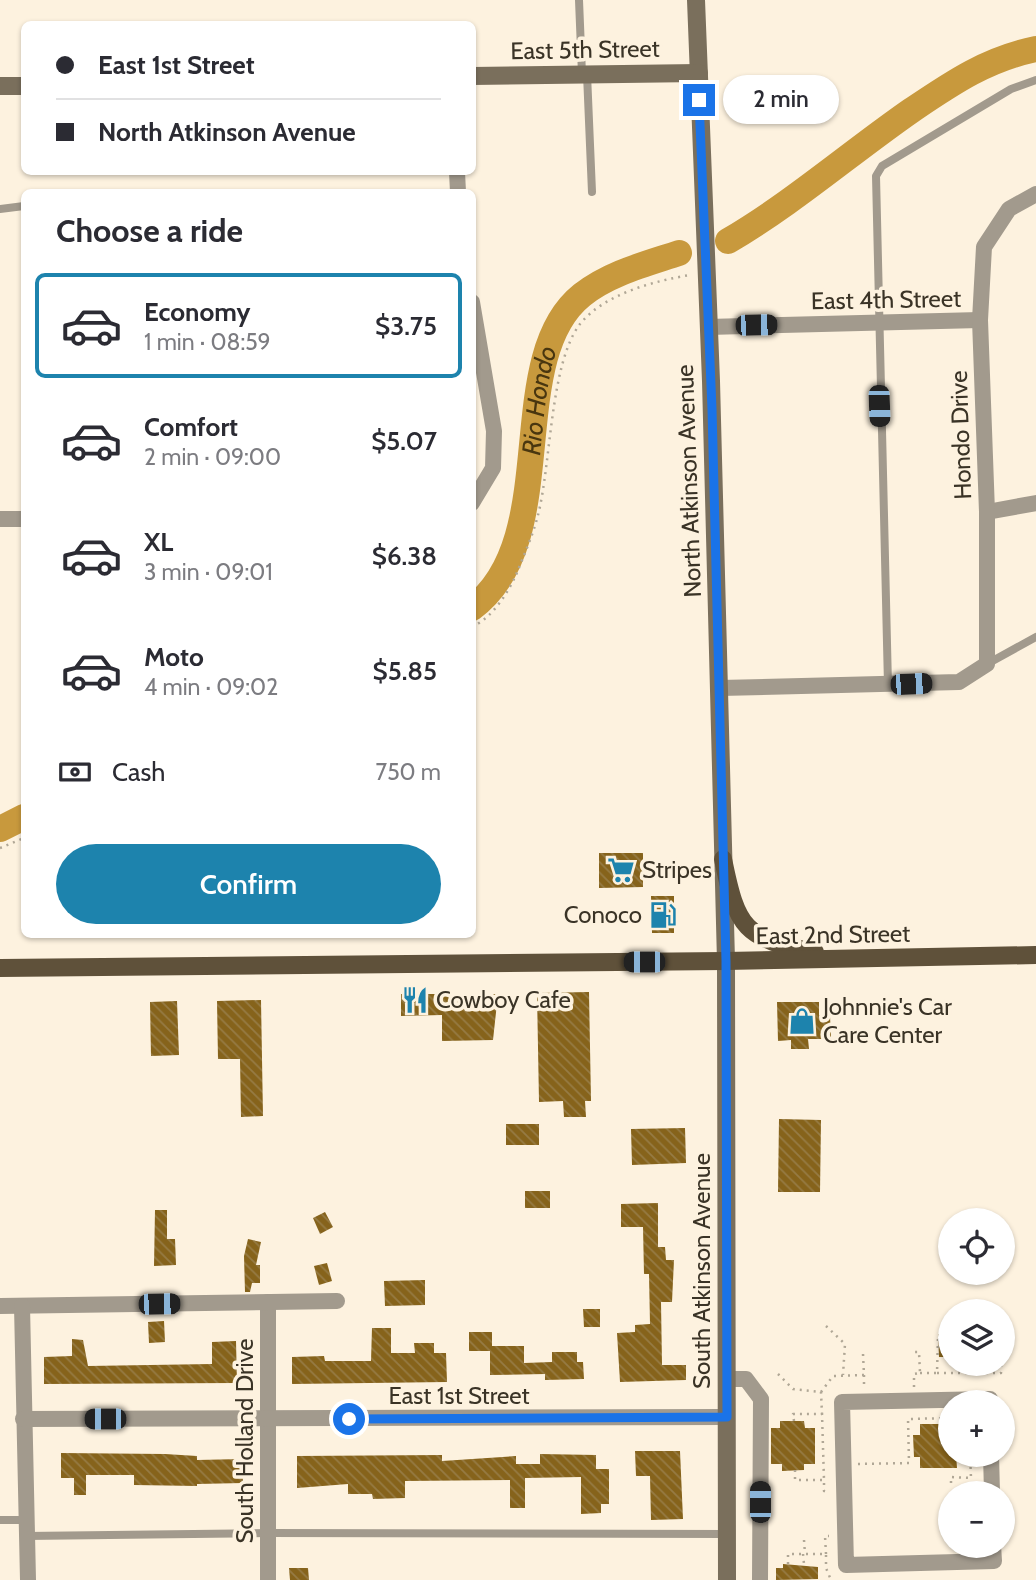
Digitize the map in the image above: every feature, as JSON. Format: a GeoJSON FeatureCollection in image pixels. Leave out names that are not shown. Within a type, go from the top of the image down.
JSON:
{"type":"FeatureCollection","features":[{"type":"Feature","properties":{"kind":"main road","name":"North Atkinson Avenue"},"geometry":{"type":"LineString","coordinates":[[696,0],[720,688],[726,961]]}},
{"type":"Feature","properties":{"kind":"main road","name":"East 5th Street"},"geometry":{"type":"LineString","coordinates":[[476,76],[699,73]]}},
{"type":"Feature","properties":{"kind":"main road"},"geometry":{"type":"LineString","coordinates":[[0,86],[21,86]]}},
{"type":"Feature","properties":{"kind":"main road"},"geometry":{"type":"LineString","coordinates":[[723,859],[734,907],[743,923],[757,935],[788,947],[856,959]]}},
{"type":"Feature","properties":{"kind":"main road","name":"East 2nd Street"},"geometry":{"type":"LineString","coordinates":[[0,968],[726,961],[1036,955]]}},
{"type":"Feature","properties":{"kind":"main road","name":"South Atkinson Avenue"},"geometry":{"type":"LineString","coordinates":[[726,961],[727,1580]]}},
{"type":"Feature","properties":{"kind":"street","name":"Hondo Drive"},"geometry":{"type":"LineString","coordinates":[[987,664],[987,512],[980,320],[984,247],[1009,209],[1036,194]]}},
{"type":"Feature","properties":{"kind":"street","name":"East 4th Street"},"geometry":{"type":"LineString","coordinates":[[708,327],[980,320]]}},
{"type":"Feature","properties":{"kind":"street"},"geometry":{"type":"LineString","coordinates":[[476,325],[494,431],[494,468],[476,497]]}},
{"type":"Feature","properties":{"kind":"street"},"geometry":{"type":"LineString","coordinates":[[987,512],[1036,503]]}},
{"type":"Feature","properties":{"kind":"street"},"geometry":{"type":"LineString","coordinates":[[0,519],[21,519]]}},
{"type":"Feature","properties":{"kind":"street"},"geometry":{"type":"LineString","coordinates":[[720,688],[959,682],[987,664]]}},
{"type":"Feature","properties":{"kind":"street"},"geometry":{"type":"LineString","coordinates":[[0,1306],[337,1301]]}},
{"type":"Feature","properties":{"kind":"street","name":"South Holland Drive"},"geometry":{"type":"LineString","coordinates":[[268,1303],[268,1580]]}},
{"type":"Feature","properties":{"kind":"street"},"geometry":{"type":"LineString","coordinates":[[22,1306],[28,1580]]}},
{"type":"Feature","properties":{"kind":"street"},"geometry":{"type":"LineString","coordinates":[[727,1379],[746,1378],[761,1399],[760,1580]]}},
{"type":"Feature","properties":{"kind":"street"},"geometry":{"type":"LineString","coordinates":[[938,1400],[842,1402],[846,1565],[993,1561],[993,1558]]}},
{"type":"Feature","properties":{"kind":"street","name":"East 1st Street"},"geometry":{"type":"LineString","coordinates":[[23,1419],[727,1417]]}},
{"type":"Feature","properties":{"kind":"street"},"geometry":{"type":"LineString","coordinates":[[925,1563],[925,1580]]}},
{"type":"Feature","properties":{"kind":"lane"},"geometry":{"type":"LineString","coordinates":[[579,0],[592,192]]}},
{"type":"Feature","properties":{"kind":"lane"},"geometry":{"type":"LineString","coordinates":[[888,685],[877,323],[876,176],[882,166],[1011,89],[1036,80]]}},
{"type":"Feature","properties":{"kind":"lane"},"geometry":{"type":"LineString","coordinates":[[0,209],[21,206]]}},
{"type":"Feature","properties":{"kind":"lane"},"geometry":{"type":"LineString","coordinates":[[987,664],[1036,637]]}},
{"type":"Feature","properties":{"kind":"lane"},"geometry":{"type":"LineString","coordinates":[[0,1520],[26,1528],[268,1533],[727,1534]]}},
{"type":"Feature","properties":{"kind":"path"},"geometry":{"type":"LineString","coordinates":[[476,624],[495,609],[525,554],[539,514],[555,404],[567,351],[580,324],[617,297],[666,279],[705,272]]}},
{"type":"Feature","properties":{"kind":"path"},"geometry":{"type":"LineString","coordinates":[[0,848],[21,839]]}},
{"type":"Feature","properties":{"kind":"path"},"geometry":{"type":"LineString","coordinates":[[825,1326],[845,1344],[843,1375]]}},
{"type":"Feature","properties":{"kind":"path"},"geometry":{"type":"LineString","coordinates":[[914,1387],[914,1374],[937,1373],[938,1337]]}},
{"type":"Feature","properties":{"kind":"path"},"geometry":{"type":"LineString","coordinates":[[915,1352],[919,1352],[920,1374]]}},
{"type":"Feature","properties":{"kind":"path"},"geometry":{"type":"LineString","coordinates":[[863,1354],[864,1387],[876,1387]]}},
{"type":"Feature","properties":{"kind":"path"},"geometry":{"type":"LineString","coordinates":[[778,1374],[793,1390],[821,1392]]}},
{"type":"Feature","properties":{"kind":"path"},"geometry":{"type":"LineString","coordinates":[[837,1491],[824,1491],[821,1392],[833,1376],[864,1375]]}},
{"type":"Feature","properties":{"kind":"path"},"geometry":{"type":"LineString","coordinates":[[794,1421],[793,1414],[822,1414]]}},
{"type":"Feature","properties":{"kind":"path"},"geometry":{"type":"LineString","coordinates":[[844,1464],[909,1463],[908,1419],[938,1418]]}},
{"type":"Feature","properties":{"kind":"path"},"geometry":{"type":"LineString","coordinates":[[951,1481],[951,1477],[971,1478],[971,1467]]}},
{"type":"Feature","properties":{"kind":"path"},"geometry":{"type":"LineString","coordinates":[[795,1470],[795,1480],[824,1480]]}},
{"type":"Feature","properties":{"kind":"path"},"geometry":{"type":"LineString","coordinates":[[831,1580],[825,1568],[825,1536],[838,1536]]}},
{"type":"Feature","properties":{"kind":"path"},"geometry":{"type":"LineString","coordinates":[[804,1540],[804,1564]]}},
{"type":"Feature","properties":{"kind":"path"},"geometry":{"type":"LineString","coordinates":[[788,1564],[788,1554],[825,1553]]}},
{"type":"Feature","properties":{"kind":"building","name":"Stripes"},"geometry":{"type":"Polygon","coordinates":[[[599,853],[643,853],[643,887],[599,888],[599,853]]]}},
{"type":"Feature","properties":{"kind":"building","name":"Conoco"},"geometry":{"type":"Polygon","coordinates":[[[651,896],[674,896],[674,933],[652,933],[651,896]]]}},
{"type":"Feature","properties":{"kind":"building"},"geometry":{"type":"Polygon","coordinates":[[[589,992],[591,1101],[585,1101],[586,1117],[564,1117],[563,1101],[539,1102],[537,993],[589,992]]]}},
{"type":"Feature","properties":{"kind":"building"},"geometry":{"type":"Polygon","coordinates":[[[401,994],[498,994],[493,1040],[442,1041],[442,1015],[401,1016],[401,994]]]}},
{"type":"Feature","properties":{"kind":"building"},"geometry":{"type":"Polygon","coordinates":[[[261,1000],[263,1116],[241,1117],[240,1059],[218,1059],[217,1001],[261,1000]]]}},
{"type":"Feature","properties":{"kind":"building"},"geometry":{"type":"Polygon","coordinates":[[[177,1001],[179,1055],[151,1056],[150,1002],[177,1001]]]}},
{"type":"Feature","properties":{"kind":"building"},"geometry":{"type":"Polygon","coordinates":[[[777,1002],[819,1002],[819,1015],[830,1015],[831,1039],[808,1039],[809,1049],[791,1049],[791,1040],[778,1041],[777,1002]]]}},
{"type":"Feature","properties":{"kind":"building"},"geometry":{"type":"Polygon","coordinates":[[[779,1119],[821,1120],[820,1192],[778,1192],[779,1119]]]}},
{"type":"Feature","properties":{"kind":"building"},"geometry":{"type":"Polygon","coordinates":[[[506,1124],[539,1124],[539,1145],[506,1145],[506,1124]]]}},
{"type":"Feature","properties":{"kind":"building"},"geometry":{"type":"Polygon","coordinates":[[[685,1128],[686,1163],[632,1165],[631,1129],[685,1128]]]}},
{"type":"Feature","properties":{"kind":"building"},"geometry":{"type":"Polygon","coordinates":[[[525,1191],[550,1191],[550,1208],[525,1208],[525,1191]]]}},
{"type":"Feature","properties":{"kind":"building"},"geometry":{"type":"Polygon","coordinates":[[[658,1203],[658,1247],[665,1247],[666,1260],[674,1260],[672,1302],[661,1302],[662,1365],[686,1365],[686,1380],[620,1382],[617,1333],[635,1332],[635,1325],[650,1324],[649,1274],[644,1274],[643,1227],[621,1227],[621,1204],[658,1203]]]}},
{"type":"Feature","properties":{"kind":"building"},"geometry":{"type":"Polygon","coordinates":[[[155,1210],[167,1210],[167,1239],[175,1239],[176,1265],[154,1266],[155,1210]]]}},
{"type":"Feature","properties":{"kind":"building"},"geometry":{"type":"Polygon","coordinates":[[[325,1212],[333,1227],[320,1234],[313,1218],[325,1212]]]}},
{"type":"Feature","properties":{"kind":"building"},"geometry":{"type":"Polygon","coordinates":[[[248,1239],[261,1242],[256,1265],[260,1265],[260,1283],[252,1283],[250,1292],[245,1292],[244,1256],[248,1239]]]}},
{"type":"Feature","properties":{"kind":"building"},"geometry":{"type":"Polygon","coordinates":[[[327,1263],[332,1281],[319,1285],[314,1266],[327,1263]]]}},
{"type":"Feature","properties":{"kind":"building"},"geometry":{"type":"Polygon","coordinates":[[[425,1280],[425,1305],[385,1306],[384,1281],[425,1280]]]}},
{"type":"Feature","properties":{"kind":"building"},"geometry":{"type":"Polygon","coordinates":[[[583,1309],[600,1309],[600,1327],[584,1327],[583,1309]]]}},
{"type":"Feature","properties":{"kind":"building"},"geometry":{"type":"Polygon","coordinates":[[[164,1321],[165,1342],[149,1343],[148,1322],[164,1321]]]}},
{"type":"Feature","properties":{"kind":"building"},"geometry":{"type":"Polygon","coordinates":[[[372,1328],[391,1328],[391,1353],[415,1353],[414,1343],[434,1343],[434,1353],[446,1353],[447,1382],[292,1384],[292,1357],[324,1356],[325,1361],[371,1361],[372,1328]]]}},
{"type":"Feature","properties":{"kind":"building"},"geometry":{"type":"Polygon","coordinates":[[[469,1332],[492,1332],[492,1346],[524,1346],[524,1363],[552,1362],[552,1352],[577,1352],[577,1362],[583,1362],[584,1379],[545,1380],[545,1374],[490,1375],[490,1351],[469,1351],[469,1332]]]}},
{"type":"Feature","properties":{"kind":"building"},"geometry":{"type":"Polygon","coordinates":[[[72,1339],[83,1340],[88,1366],[212,1364],[212,1342],[236,1341],[237,1383],[44,1384],[44,1357],[72,1356],[72,1339]]]}},
{"type":"Feature","properties":{"kind":"building"},"geometry":{"type":"Polygon","coordinates":[[[780,1421],[804,1421],[805,1428],[815,1428],[815,1464],[804,1464],[804,1470],[782,1471],[782,1464],[771,1464],[771,1428],[780,1428],[780,1421]]]}},
{"type":"Feature","properties":{"kind":"building"},"geometry":{"type":"Polygon","coordinates":[[[920,1424],[938,1424],[938,1467],[957,1468],[920,1468],[920,1457],[914,1457],[913,1435],[920,1435],[920,1424]]]}},
{"type":"Feature","properties":{"kind":"building"},"geometry":{"type":"Polygon","coordinates":[[[635,1451],[680,1451],[683,1519],[651,1520],[650,1476],[636,1476],[635,1451]]]}},
{"type":"Feature","properties":{"kind":"building"},"geometry":{"type":"Polygon","coordinates":[[[61,1453],[165,1454],[197,1456],[197,1460],[242,1459],[243,1483],[197,1486],[134,1485],[134,1475],[86,1475],[86,1495],[74,1495],[74,1478],[61,1478],[61,1453]]]}},
{"type":"Feature","properties":{"kind":"building"},"geometry":{"type":"Polygon","coordinates":[[[540,1454],[596,1455],[596,1469],[609,1469],[609,1504],[601,1504],[601,1513],[581,1514],[581,1477],[525,1478],[525,1508],[510,1508],[510,1480],[405,1481],[405,1498],[373,1499],[372,1494],[348,1494],[348,1484],[297,1488],[297,1456],[442,1455],[442,1461],[516,1456],[516,1464],[540,1464],[540,1454]]]}},
{"type":"Feature","properties":{"kind":"building"},"geometry":{"type":"Polygon","coordinates":[[[783,1564],[818,1567],[818,1579],[776,1580],[776,1568],[783,1568],[783,1564]]]}},
{"type":"Feature","properties":{"kind":"building"},"geometry":{"type":"Polygon","coordinates":[[[289,1568],[308,1568],[309,1580],[290,1580],[289,1568]]]}},
{"type":"Feature","properties":{"kind":"waterway","name":"Rio Hondo"},"geometry":{"type":"LineString","coordinates":[[728,241],[775,211],[941,90],[1002,59],[1036,49]]}},
{"type":"Feature","properties":{"kind":"waterway","name":"Rio Hondo"},"geometry":{"type":"LineString","coordinates":[[476,604],[500,578],[517,539],[526,496],[536,404],[544,361],[558,324],[582,295],[593,287],[629,270],[679,253]]}},
{"type":"Feature","properties":{"kind":"waterway","name":"Rio Hondo"},"geometry":{"type":"LineString","coordinates":[[0,829],[21,818]]}},
{"type":"Feature","properties":{"kind":"place","name":"Stripes"},"geometry":{"type":"Point","coordinates":[621,870]}},
{"type":"Feature","properties":{"kind":"place","name":"Conoco"},"geometry":{"type":"Point","coordinates":[663,915]}},
{"type":"Feature","properties":{"kind":"place","name":"Cowboy Cafe"},"geometry":{"type":"Point","coordinates":[415,1000]}},
{"type":"Feature","properties":{"kind":"place","name":"Johnnie's Car Care Center"},"geometry":{"type":"Point","coordinates":[802,1021]}},
{"type":"Feature","properties":{"kind":"route"},"geometry":{"type":"LineString","coordinates":[[349,1419],[727,1417],[726,961],[712,409],[699,100]]}}]}
